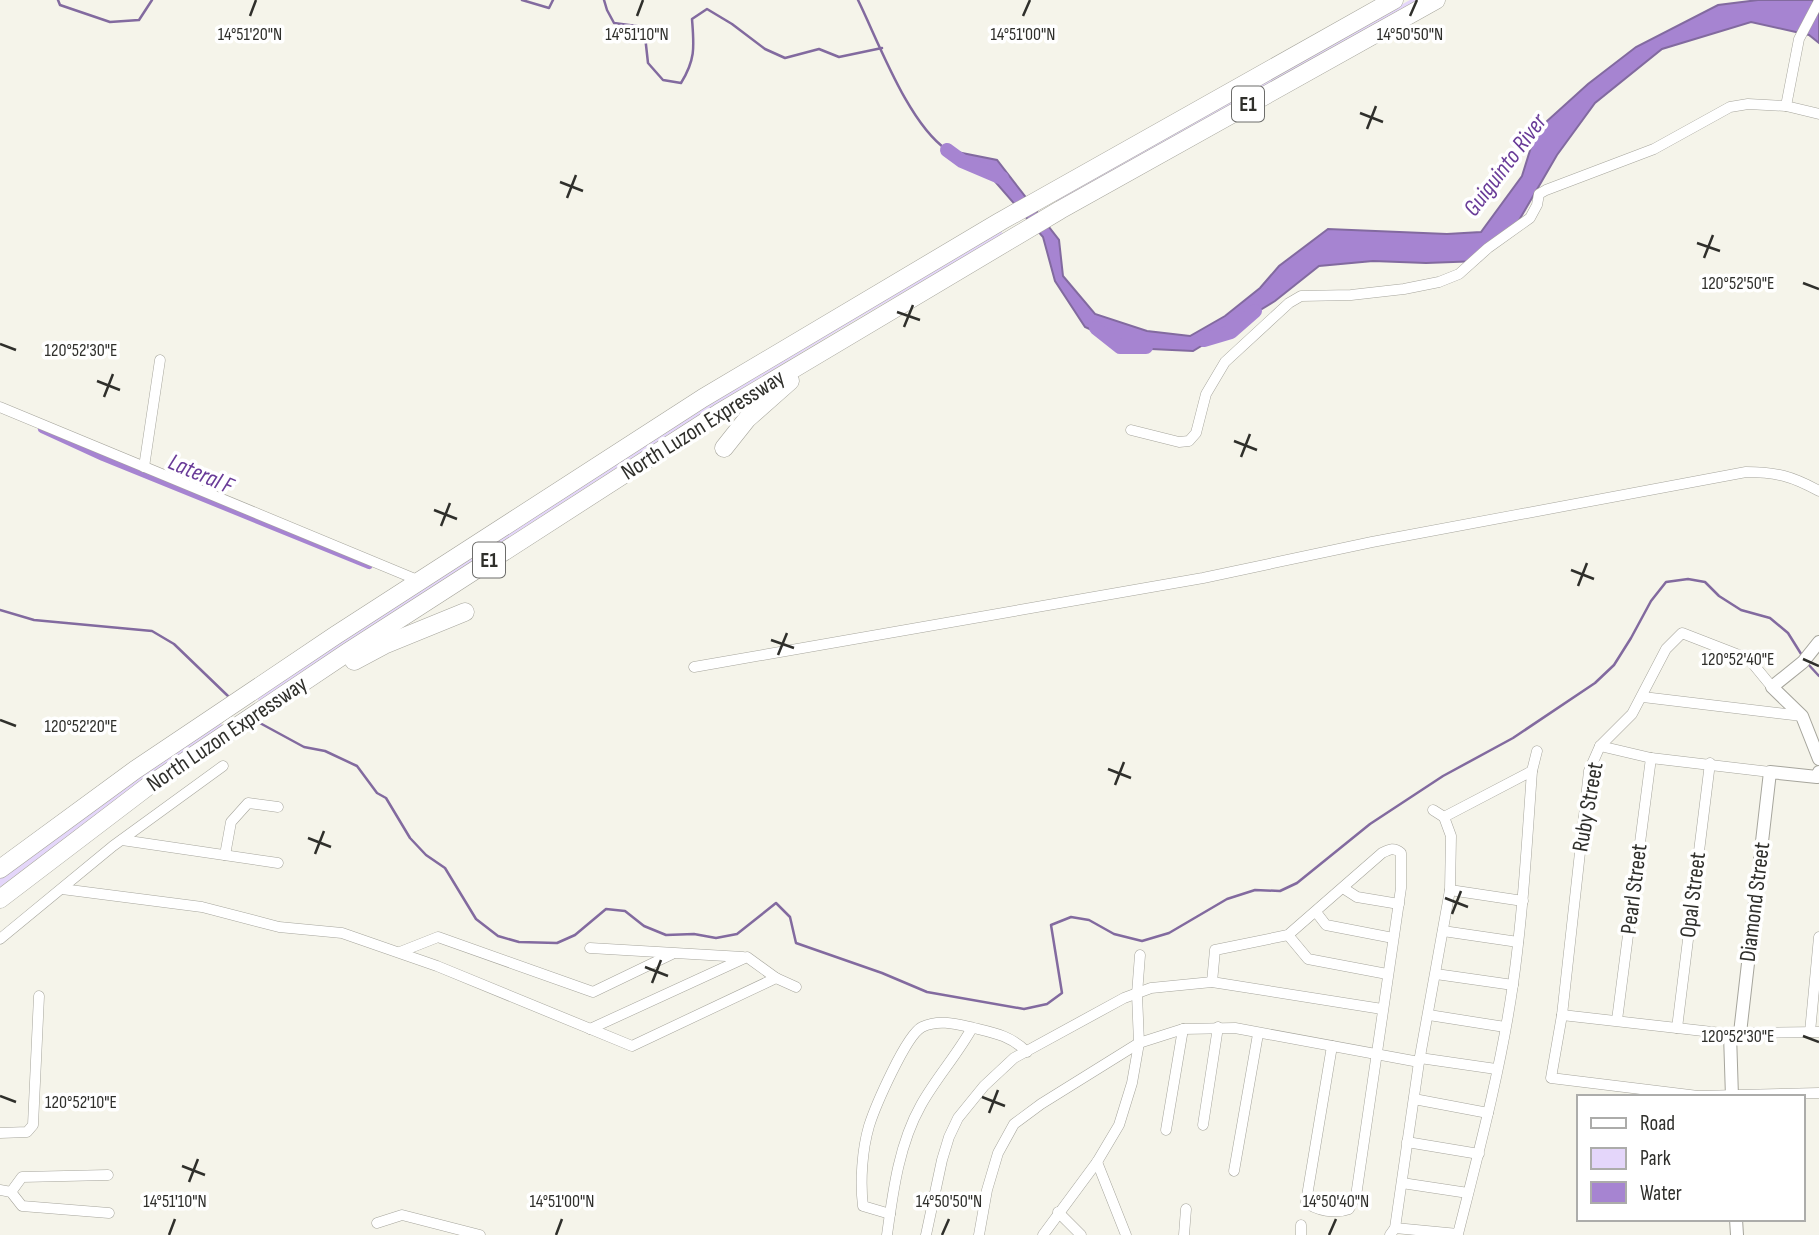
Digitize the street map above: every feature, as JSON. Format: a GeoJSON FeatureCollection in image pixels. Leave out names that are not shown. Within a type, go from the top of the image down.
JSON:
{"type":"FeatureCollection","features":[{"type":"Feature","properties":{"kind":"highway","name":"North Luzon Expressway"},"geometry":{"type":"LineString","coordinates":[[0,869],[135,770],[218,714],[703,398],[1001,221],[1394,0]]}},
{"type":"Feature","properties":{"kind":"highway","name":"North Luzon Expressway"},"geometry":{"type":"LineString","coordinates":[[0,899],[147,787],[545,524],[719,413],[1060,210],[1436,0]]}},
{"type":"Feature","properties":{"kind":"highway"},"geometry":{"type":"LineString","coordinates":[[724,448],[747,419],[797,375],[914,297]]}},
{"type":"Feature","properties":{"kind":"highway"},"geometry":{"type":"LineString","coordinates":[[264,709],[384,645],[465,612]]}},
{"type":"Feature","properties":{"kind":"street"},"geometry":{"type":"LineString","coordinates":[[1786,106],[1799,40],[1819,1]]}},
{"type":"Feature","properties":{"kind":"street"},"geometry":{"type":"LineString","coordinates":[[1131,430],[1179,442],[1189,441],[1196,433],[1206,394],[1224,362],[1289,303],[1301,296],[1351,295],[1404,289],[1439,282],[1459,274],[1488,248],[1530,218],[1539,194],[1654,149],[1730,107],[1748,104],[1786,106],[1819,114]]}},
{"type":"Feature","properties":{"kind":"street"},"geometry":{"type":"LineString","coordinates":[[144,467],[160,359]]}},
{"type":"Feature","properties":{"kind":"street"},"geometry":{"type":"LineString","coordinates":[[0,407],[420,581]]}},
{"type":"Feature","properties":{"kind":"street"},"geometry":{"type":"LineString","coordinates":[[694,667],[1203,578],[1372,542],[1746,472],[1771,472],[1796,478],[1819,491]]}},
{"type":"Feature","properties":{"kind":"street","name":"Ruby Street"},"geometry":{"type":"LineString","coordinates":[[1674,1095],[1551,1078],[1562,1015],[1589,771],[1600,746],[1632,715],[1666,649],[1682,633],[1749,659],[1772,687],[1802,716],[1819,759]]}},
{"type":"Feature","properties":{"kind":"street"},"geometry":{"type":"LineString","coordinates":[[1772,687],[1803,662],[1815,646]]}},
{"type":"Feature","properties":{"kind":"street"},"geometry":{"type":"LineString","coordinates":[[1643,697],[1802,716]]}},
{"type":"Feature","properties":{"kind":"street"},"geometry":{"type":"LineString","coordinates":[[1600,746],[1651,758],[1818,776]]}},
{"type":"Feature","properties":{"kind":"street"},"geometry":{"type":"LineString","coordinates":[[1433,810],[1444,817],[1451,836],[1450,890],[1392,1231],[1458,1234],[1479,1154],[1513,985],[1536,751]]}},
{"type":"Feature","properties":{"kind":"street","name":"Pearl Street"},"geometry":{"type":"LineString","coordinates":[[1616,1020],[1651,758]]}},
{"type":"Feature","properties":{"kind":"street","name":"Opal Street"},"geometry":{"type":"LineString","coordinates":[[1677,1028],[1710,763]]}},
{"type":"Feature","properties":{"kind":"street"},"geometry":{"type":"LineString","coordinates":[[0,939],[122,840],[223,766]]}},
{"type":"Feature","properties":{"kind":"street"},"geometry":{"type":"LineString","coordinates":[[1444,817],[1532,771]]}},
{"type":"Feature","properties":{"kind":"street","name":"Diamond Street"},"geometry":{"type":"LineString","coordinates":[[1732,1095],[1735,1033],[1770,772]]}},
{"type":"Feature","properties":{"kind":"street"},"geometry":{"type":"LineString","coordinates":[[225,855],[230,822],[248,803],[278,807]]}},
{"type":"Feature","properties":{"kind":"street"},"geometry":{"type":"LineString","coordinates":[[122,840],[278,863]]}},
{"type":"Feature","properties":{"kind":"street"},"geometry":{"type":"LineString","coordinates":[[1212,982],[1215,950],[1288,935],[1382,853],[1391,848],[1397,850],[1401,853],[1399,904],[1356,1196],[1349,1209],[1342,1212],[1314,1208],[1306,1202],[1332,1046]]}},
{"type":"Feature","properties":{"kind":"street"},"geometry":{"type":"LineString","coordinates":[[1343,888],[1357,897],[1399,904]]}},
{"type":"Feature","properties":{"kind":"street"},"geometry":{"type":"LineString","coordinates":[[62,889],[202,907],[279,927],[342,933],[400,952],[632,1046],[776,978]]}},
{"type":"Feature","properties":{"kind":"street"},"geometry":{"type":"LineString","coordinates":[[1450,890],[1523,901]]}},
{"type":"Feature","properties":{"kind":"street"},"geometry":{"type":"LineString","coordinates":[[1316,912],[1326,925],[1394,938]]}},
{"type":"Feature","properties":{"kind":"street"},"geometry":{"type":"LineString","coordinates":[[1443,931],[1518,942]]}},
{"type":"Feature","properties":{"kind":"street"},"geometry":{"type":"LineString","coordinates":[[1288,935],[1308,959],[1387,974]]}},
{"type":"Feature","properties":{"kind":"street"},"geometry":{"type":"LineString","coordinates":[[400,952],[438,937],[593,992],[672,954]]}},
{"type":"Feature","properties":{"kind":"street"},"geometry":{"type":"LineString","coordinates":[[1562,1015],[1735,1033],[1815,1032],[1819,937]]}},
{"type":"Feature","properties":{"kind":"street"},"geometry":{"type":"LineString","coordinates":[[590,948],[747,957],[776,978],[796,987]]}},
{"type":"Feature","properties":{"kind":"street"},"geometry":{"type":"LineString","coordinates":[[1043,1235],[1097,1162],[1119,1125],[1132,1083],[1139,1043],[1137,993],[1140,955]]}},
{"type":"Feature","properties":{"kind":"street"},"geometry":{"type":"LineString","coordinates":[[590,1030],[747,957]]}},
{"type":"Feature","properties":{"kind":"street"},"geometry":{"type":"LineString","coordinates":[[1436,974],[1513,985]]}},
{"type":"Feature","properties":{"kind":"street"},"geometry":{"type":"LineString","coordinates":[[926,1235],[942,1160],[958,1118],[984,1086],[1014,1058],[1124,998],[1151,988],[1212,982],[1382,1009]]}},
{"type":"Feature","properties":{"kind":"street"},"geometry":{"type":"LineString","coordinates":[[0,1132],[27,1132],[33,1125],[39,996]]}},
{"type":"Feature","properties":{"kind":"street"},"geometry":{"type":"LineString","coordinates":[[1429,1015],[1505,1027]]}},
{"type":"Feature","properties":{"kind":"street"},"geometry":{"type":"LineString","coordinates":[[890,1214],[866,1209],[862,1203],[866,1143],[869,1126],[903,1049],[919,1028],[939,1021],[972,1028],[1003,1035],[1014,1040],[1027,1052]]}},
{"type":"Feature","properties":{"kind":"street"},"geometry":{"type":"LineString","coordinates":[[1203,1125],[1218,1027]]}},
{"type":"Feature","properties":{"kind":"street"},"geometry":{"type":"LineString","coordinates":[[887,1235],[900,1161],[911,1125],[972,1028]]}},
{"type":"Feature","properties":{"kind":"street"},"geometry":{"type":"LineString","coordinates":[[979,1235],[998,1153],[1014,1124],[1041,1104],[1139,1043],[1183,1028],[1235,1028],[1376,1055],[1496,1069]]}},
{"type":"Feature","properties":{"kind":"street"},"geometry":{"type":"LineString","coordinates":[[1166,1130],[1183,1028]]}},
{"type":"Feature","properties":{"kind":"street"},"geometry":{"type":"LineString","coordinates":[[1234,1171],[1258,1034]]}},
{"type":"Feature","properties":{"kind":"street"},"geometry":{"type":"LineString","coordinates":[[1761,1095],[1819,1093]]}},
{"type":"Feature","properties":{"kind":"street"},"geometry":{"type":"LineString","coordinates":[[1414,1099],[1488,1113]]}},
{"type":"Feature","properties":{"kind":"street"},"geometry":{"type":"LineString","coordinates":[[1407,1142],[1479,1154]]}},
{"type":"Feature","properties":{"kind":"street"},"geometry":{"type":"LineString","coordinates":[[1097,1162],[1126,1235]]}},
{"type":"Feature","properties":{"kind":"street"},"geometry":{"type":"LineString","coordinates":[[108,1175],[22,1177],[6,1191],[22,1206],[109,1213]]}},
{"type":"Feature","properties":{"kind":"street"},"geometry":{"type":"LineString","coordinates":[[1402,1183],[1468,1193]]}},
{"type":"Feature","properties":{"kind":"street"},"geometry":{"type":"LineString","coordinates":[[1184,1235],[1186,1209]]}},
{"type":"Feature","properties":{"kind":"street"},"geometry":{"type":"LineString","coordinates":[[1058,1212],[1081,1235]]}},
{"type":"Feature","properties":{"kind":"street"},"geometry":{"type":"LineString","coordinates":[[377,1223],[402,1215],[480,1235]]}},
{"type":"Feature","properties":{"kind":"green space"},"geometry":{"type":"Polygon","coordinates":[[[1410,0],[1424,0],[1058,204],[1055,197],[1410,0]]]}},
{"type":"Feature","properties":{"kind":"green space"},"geometry":{"type":"Polygon","coordinates":[[[1000,230],[1005,236],[798,354],[596,481],[259,701],[255,696],[598,470],[1000,230]]]}},
{"type":"Feature","properties":{"kind":"green space"},"geometry":{"type":"Polygon","coordinates":[[[219,719],[223,727],[95,816],[0,887],[0,876],[219,719]]]}},
{"type":"Feature","properties":{"kind":"water"},"geometry":{"type":"Polygon","coordinates":[[[1758,0],[1812,0],[1819,5],[1819,43],[1809,35],[1751,22],[1662,49],[1595,103],[1557,155],[1518,222],[1480,261],[1373,261],[1319,266],[1275,301],[1193,351],[1130,348],[1085,327],[1055,281],[1043,237],[979,163],[947,150],[997,160],[1059,240],[1063,276],[1095,314],[1147,331],[1190,336],[1225,316],[1260,288],[1279,266],[1328,229],[1447,234],[1481,232],[1522,176],[1536,131],[1588,84],[1636,47],[1718,5],[1758,0]]]}},
{"type":"Feature","properties":{"kind":"waterway"},"geometry":{"type":"LineString","coordinates":[[58,0],[60,5],[110,22],[139,20],[152,0]]}},
{"type":"Feature","properties":{"kind":"waterway"},"geometry":{"type":"LineString","coordinates":[[522,0],[549,8],[553,0]]}},
{"type":"Feature","properties":{"kind":"waterway"},"geometry":{"type":"LineString","coordinates":[[604,0],[614,23],[644,27],[648,63],[663,80],[681,83],[693,52],[692,19],[707,9],[765,49],[785,58],[819,49],[839,57],[882,48]]}},
{"type":"Feature","properties":{"kind":"waterway"},"geometry":{"type":"LineString","coordinates":[[858,0],[907,102],[933,138],[947,150]]}},
{"type":"Feature","properties":{"kind":"waterway","name":"Guiguinto River"},"geometry":{"type":"LineString","coordinates":[[947,150],[962,161],[1002,178]]}},
{"type":"Feature","properties":{"kind":"waterway","name":"Guiguinto River"},"geometry":{"type":"LineString","coordinates":[[1204,340],[1231,332],[1255,311]]}},
{"type":"Feature","properties":{"kind":"waterway","name":"Guiguinto River"},"geometry":{"type":"LineString","coordinates":[[1096,328],[1120,347],[1146,347]]}},
{"type":"Feature","properties":{"kind":"waterway","name":"Lateral F"},"geometry":{"type":"LineString","coordinates":[[42,429],[103,457],[369,565]]}},
{"type":"Feature","properties":{"kind":"waterway"},"geometry":{"type":"LineString","coordinates":[[258,722],[304,747],[325,751],[357,766],[377,793],[386,798],[410,838],[426,855],[445,868],[476,919],[498,936],[519,942],[557,943],[575,935],[606,909],[625,911],[644,926],[666,935],[694,934],[716,938],[737,934],[776,903],[790,917],[796,943],[927,992],[1024,1009],[1047,1004],[1062,993],[1051,925],[1071,917],[1089,920],[1114,934],[1142,941],[1169,933],[1227,899],[1255,890],[1280,891],[1297,883],[1370,824],[1443,776],[1513,738],[1595,683],[1614,665],[1651,601],[1666,582],[1688,579],[1705,582],[1719,596],[1741,610],[1770,618],[1788,633],[1803,657]]}},
{"type":"Feature","properties":{"kind":"waterway"},"geometry":{"type":"LineString","coordinates":[[0,610],[34,620],[152,631],[174,644],[229,697]]}},
{"type":"Feature","properties":{"kind":"waterway"},"geometry":{"type":"LineString","coordinates":[[1807,663],[1819,676]]}}]}
